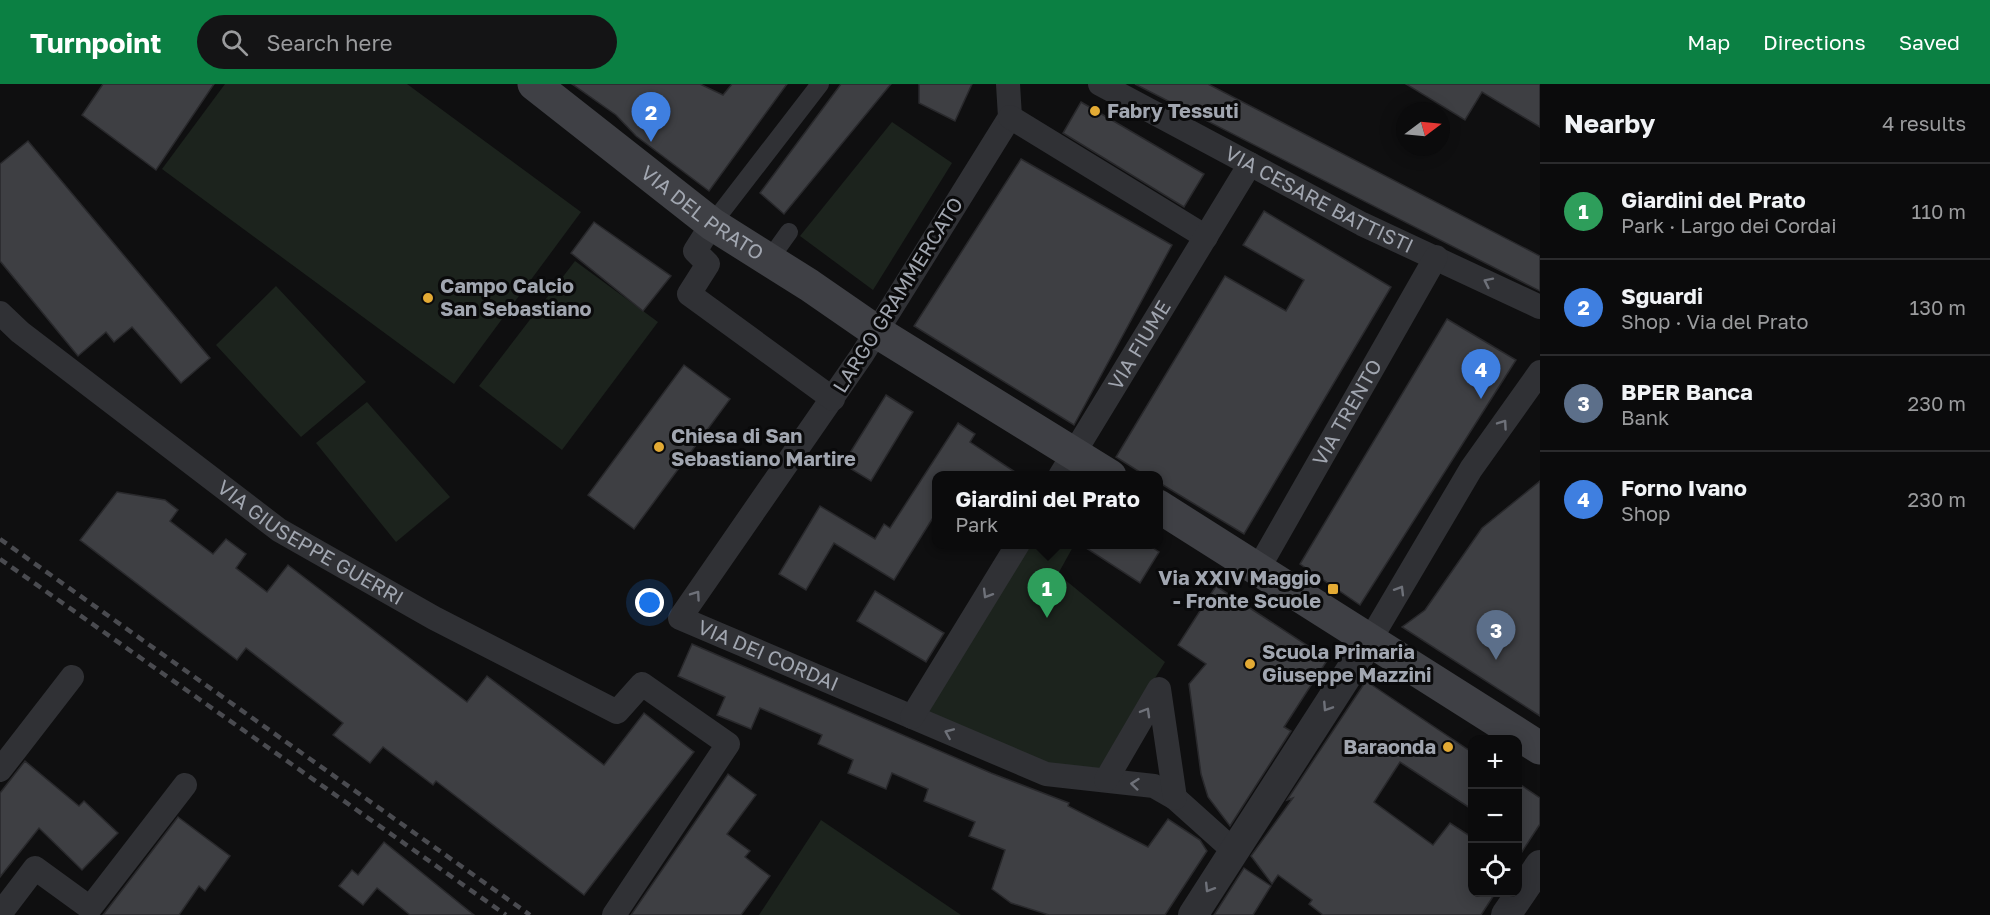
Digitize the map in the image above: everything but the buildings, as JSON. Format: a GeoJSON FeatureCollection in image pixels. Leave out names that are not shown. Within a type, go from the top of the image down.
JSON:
{"type":"FeatureCollection","features":[{"type":"Feature","properties":{"kind":"main road","name":"VIA DEL PRATO"},"geometry":{"type":"LineString","coordinates":[[534,84],[703,238],[769,260],[1067,464],[1092,471]]}},
{"type":"Feature","properties":{"kind":"main road"},"geometry":{"type":"LineString","coordinates":[[1163,509],[1540,748]]}},
{"type":"Feature","properties":{"kind":"street"},"geometry":{"type":"LineString","coordinates":[[703,238],[820,84]]}},
{"type":"Feature","properties":{"kind":"street"},"geometry":{"type":"LineString","coordinates":[[1008,84],[1010,117],[1206,237]]}},
{"type":"Feature","properties":{"kind":"street","name":"VIA CESARE BATTISTI"},"geometry":{"type":"LineString","coordinates":[[1100,84],[1362,224],[1540,307]]}},
{"type":"Feature","properties":{"kind":"street","name":"LARGO GRAMMERCATO"},"geometry":{"type":"LineString","coordinates":[[703,238],[708,264],[689,294],[832,399],[877,332],[1010,117]]}},
{"type":"Feature","properties":{"kind":"street","name":"VIA FIUME"},"geometry":{"type":"LineString","coordinates":[[1067,464],[1250,164]]}},
{"type":"Feature","properties":{"kind":"street"},"geometry":{"type":"LineString","coordinates":[[769,260],[789,232]]}},
{"type":"Feature","properties":{"kind":"street","name":"VIA TRENTO"},"geometry":{"type":"LineString","coordinates":[[1258,569],[1436,257]]}},
{"type":"Feature","properties":{"kind":"street","name":"VIA GIUSEPPE GUERRI"},"geometry":{"type":"LineString","coordinates":[[0,313],[20,332],[279,530],[434,618],[617,712],[642,684],[728,744],[614,915]]}},
{"type":"Feature","properties":{"kind":"street"},"geometry":{"type":"LineString","coordinates":[[1193,915],[1370,640],[1471,469],[1540,372]]}},
{"type":"Feature","properties":{"kind":"street","name":"VIA DEI CORDAI"},"geometry":{"type":"LineString","coordinates":[[832,399],[680,618],[1046,774],[1154,786],[1176,798],[1233,850]]}},
{"type":"Feature","properties":{"kind":"street"},"geometry":{"type":"LineString","coordinates":[[912,717],[1015,549]]}},
{"type":"Feature","properties":{"kind":"street"},"geometry":{"type":"LineString","coordinates":[[0,770],[72,677]]}},
{"type":"Feature","properties":{"kind":"street"},"geometry":{"type":"LineString","coordinates":[[1106,780],[1159,689],[1176,798]]}},
{"type":"Feature","properties":{"kind":"street"},"geometry":{"type":"LineString","coordinates":[[0,914],[35,868],[90,908],[185,785]]}},
{"type":"Feature","properties":{"kind":"street"},"geometry":{"type":"LineString","coordinates":[[1506,915],[1540,865]]}},
{"type":"Feature","properties":{"kind":"shaded area","name":"Campo Calcio San Sebastiano"},"geometry":{"type":"Polygon","coordinates":[[[225,84],[407,84],[581,212],[454,384],[162,169],[225,84]]]}},
{"type":"Feature","properties":{"kind":"shaded area"},"geometry":{"type":"Polygon","coordinates":[[[892,122],[952,163],[873,290],[800,236],[892,122]]]}},
{"type":"Feature","properties":{"kind":"shaded area"},"geometry":{"type":"Polygon","coordinates":[[[575,261],[658,322],[562,450],[479,386],[575,261]]]}},
{"type":"Feature","properties":{"kind":"shaded area"},"geometry":{"type":"Polygon","coordinates":[[[276,286],[366,382],[301,437],[216,345],[276,286]]]}},
{"type":"Feature","properties":{"kind":"shaded area"},"geometry":{"type":"Polygon","coordinates":[[[367,402],[450,497],[396,542],[316,443],[367,402]]]}},
{"type":"Feature","properties":{"kind":"shaded area"},"geometry":{"type":"Polygon","coordinates":[[[1025,549],[1072,549],[1058,574],[1165,662],[1096,774],[1047,768],[925,714],[1025,549]]]}},
{"type":"Feature","properties":{"kind":"shaded area"},"geometry":{"type":"Polygon","coordinates":[[[821,820],[961,915],[759,915],[821,820]]]}},
{"type":"Feature","properties":{"kind":"railway"},"geometry":{"type":"LineString","coordinates":[[0,539],[530,915]]}},
{"type":"Feature","properties":{"kind":"railway"},"geometry":{"type":"LineString","coordinates":[[0,559],[506,915]]}},
{"type":"Feature","properties":{"kind":"place","name":"Fabry Tessuti"},"geometry":{"type":"Point","coordinates":[1095,111]}},
{"type":"Feature","properties":{"kind":"place","name":"Sguardi"},"geometry":{"type":"Point","coordinates":[651,142]}},
{"type":"Feature","properties":{"kind":"place","name":"Campo Calcio San Sebastiano"},"geometry":{"type":"Point","coordinates":[428,298]}},
{"type":"Feature","properties":{"kind":"place","name":"Forno Ivano"},"geometry":{"type":"Point","coordinates":[1481,399]}},
{"type":"Feature","properties":{"kind":"place","name":"Chiesa di San Sebastiano Martire"},"geometry":{"type":"Point","coordinates":[659,447]}},
{"type":"Feature","properties":{"kind":"place","name":"Via XXIV Maggio - Fronte Scuole"},"geometry":{"type":"Point","coordinates":[1333,589]}},
{"type":"Feature","properties":{"kind":"place","name":"Giardini del Prato"},"geometry":{"type":"Point","coordinates":[1047,618]}},
{"type":"Feature","properties":{"kind":"place","name":"BPER Banca"},"geometry":{"type":"Point","coordinates":[1496,660]}},
{"type":"Feature","properties":{"kind":"place","name":"Scuola Primaria Giuseppe Mazzini"},"geometry":{"type":"Point","coordinates":[1250,664]}},
{"type":"Feature","properties":{"kind":"place","name":"Baraonda"},"geometry":{"type":"Point","coordinates":[1448,747]}}]}
